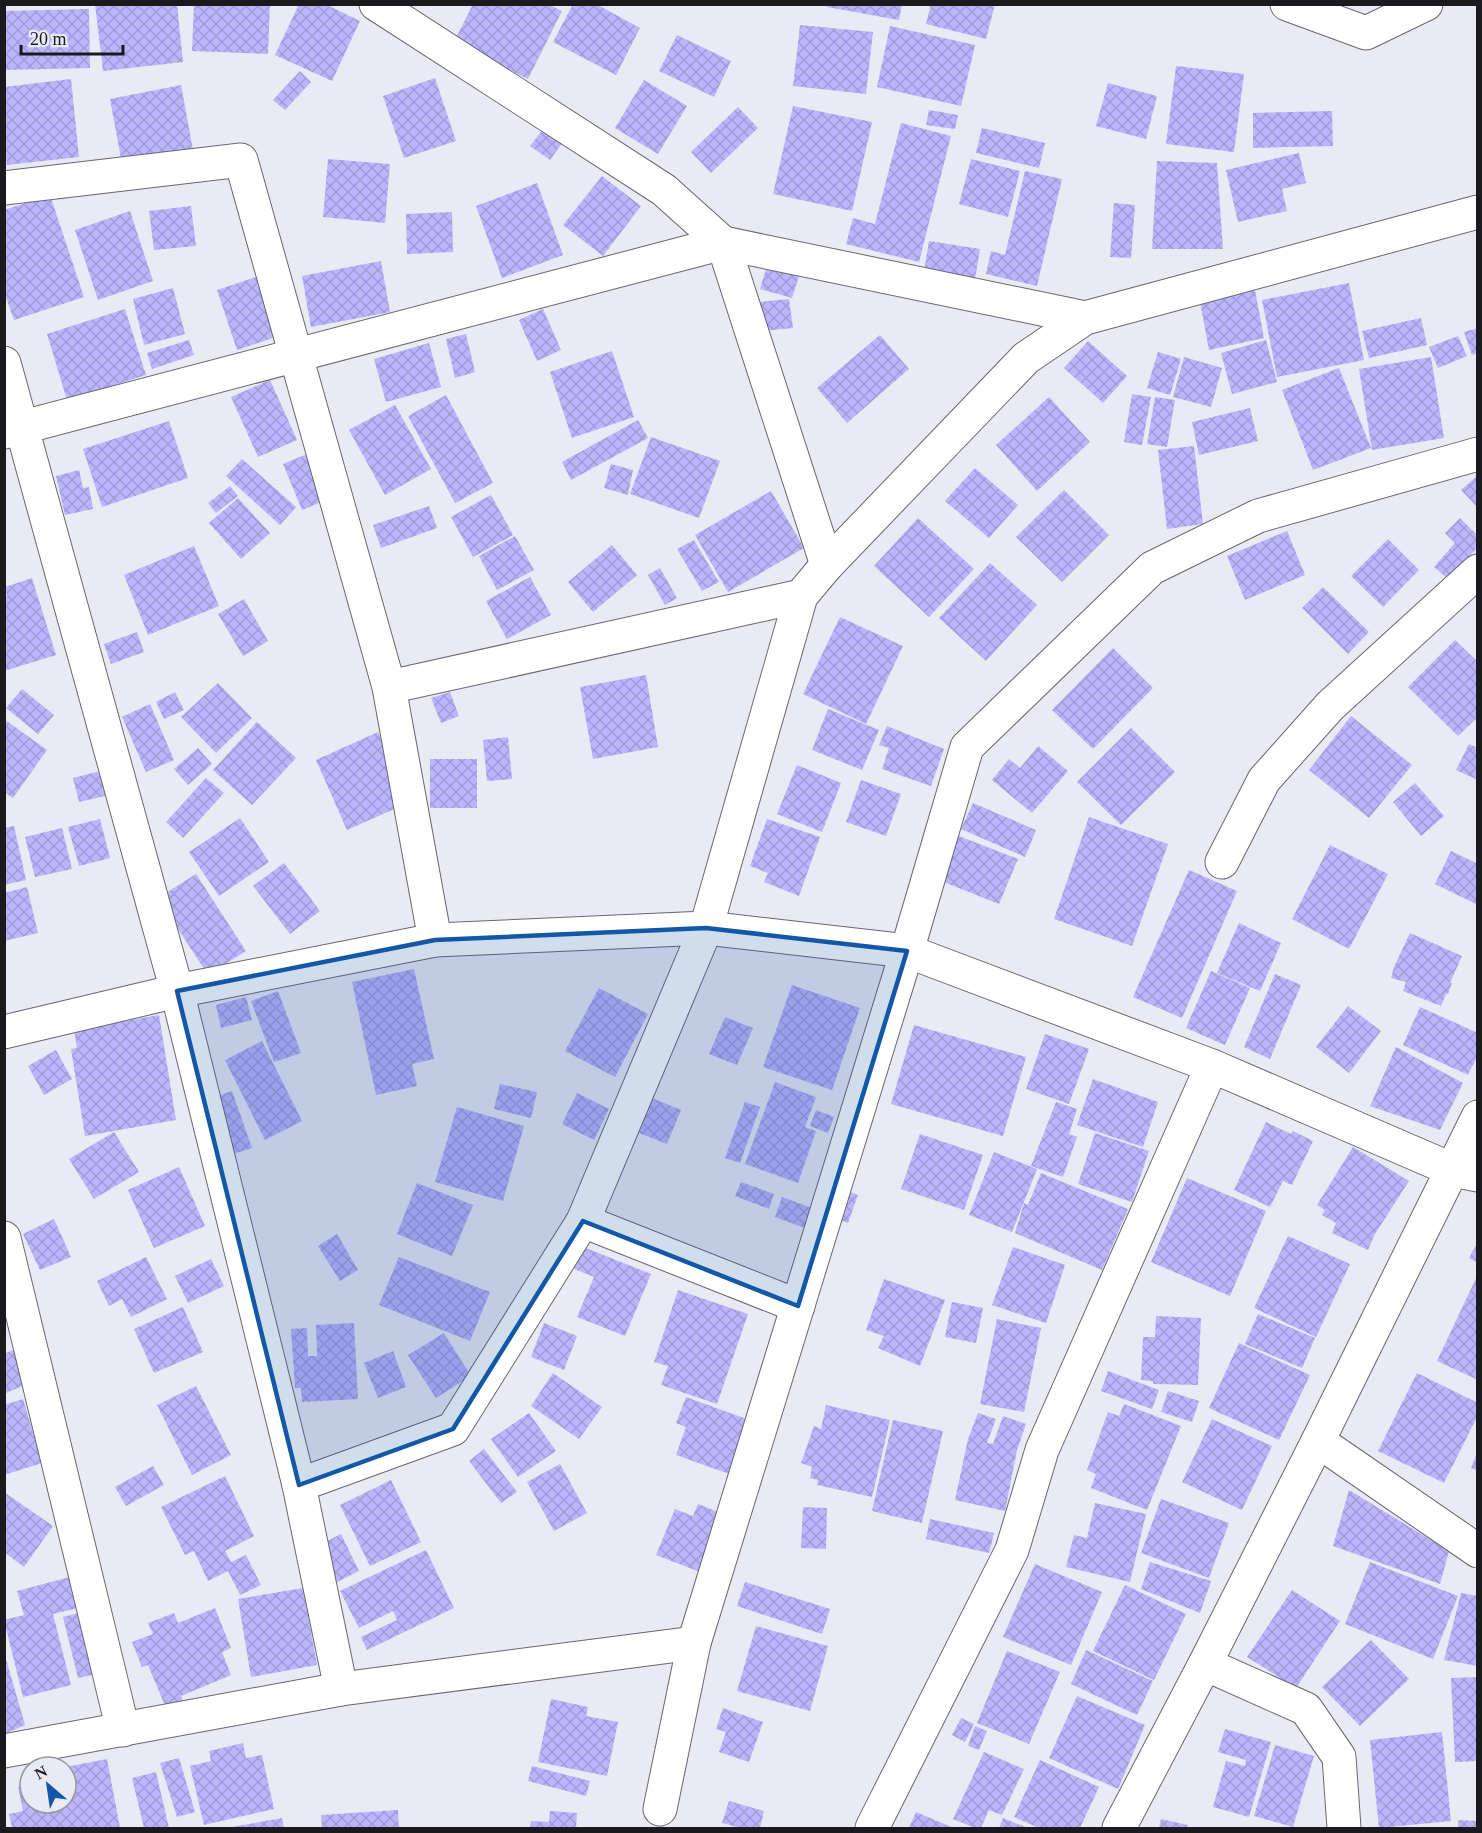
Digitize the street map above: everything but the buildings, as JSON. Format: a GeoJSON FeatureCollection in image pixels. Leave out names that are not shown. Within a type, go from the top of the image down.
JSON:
{"type":"FeatureCollection","features":[{"type":"Feature","properties":{"kind":"street"},"geometry":{"type":"LineString","coordinates":[[376,4],[664,190],[723,243],[827,565]]}},
{"type":"Feature","properties":{"kind":"street"},"geometry":{"type":"LineString","coordinates":[[1287,4],[1366,33],[1426,4]]}},
{"type":"Feature","properties":{"kind":"street"},"geometry":{"type":"LineString","coordinates":[[4,188],[241,160],[389,687],[435,940]]}},
{"type":"Feature","properties":{"kind":"street"},"geometry":{"type":"LineString","coordinates":[[299,1485],[453,1429],[583,1221],[706,928],[801,596],[827,565],[1026,358],[1085,318],[1478,212]]}},
{"type":"Feature","properties":{"kind":"street"},"geometry":{"type":"LineString","coordinates":[[13,430],[723,243],[1085,318]]}},
{"type":"Feature","properties":{"kind":"street"},"geometry":{"type":"LineString","coordinates":[[4,363],[13,430],[177,991],[299,1485],[341,1689]]}},
{"type":"Feature","properties":{"kind":"street"},"geometry":{"type":"LineString","coordinates":[[660,1809],[694,1643],[968,747],[1152,568],[1258,516],[1478,454]]}},
{"type":"Feature","properties":{"kind":"street"},"geometry":{"type":"LineString","coordinates":[[1222,862],[1264,780],[1330,706],[1478,571]]}},
{"type":"Feature","properties":{"kind":"street"},"geometry":{"type":"LineString","coordinates":[[389,687],[801,596]]}},
{"type":"Feature","properties":{"kind":"street"},"geometry":{"type":"LineString","coordinates":[[4,1032],[177,991],[435,940],[706,928],[907,951],[1212,1066],[1465,1173]]}},
{"type":"Feature","properties":{"kind":"street"},"geometry":{"type":"LineString","coordinates":[[872,1828],[1012,1550],[1042,1450],[1212,1066]]}},
{"type":"Feature","properties":{"kind":"street"},"geometry":{"type":"LineString","coordinates":[[1119,1828],[1318,1441],[1465,1173],[1478,1117]]}},
{"type":"Feature","properties":{"kind":"street"},"geometry":{"type":"LineString","coordinates":[[583,1221],[798,1306]]}},
{"type":"Feature","properties":{"kind":"street"},"geometry":{"type":"LineString","coordinates":[[4,1239],[123,1730]]}},
{"type":"Feature","properties":{"kind":"street"},"geometry":{"type":"LineString","coordinates":[[1318,1441],[1478,1551]]}},
{"type":"Feature","properties":{"kind":"street"},"geometry":{"type":"LineString","coordinates":[[4,1751],[341,1689],[694,1643]]}},
{"type":"Feature","properties":{"kind":"street"},"geometry":{"type":"LineString","coordinates":[[1205,1664],[1306,1709],[1339,1757],[1344,1828]]}},
{"type":"Feature","properties":{"kind":"highlighted area"},"geometry":{"type":"Polygon","coordinates":[[[706,928],[907,951],[798,1306],[583,1221],[453,1429],[299,1485],[177,991],[435,940],[706,928]]]}}]}
